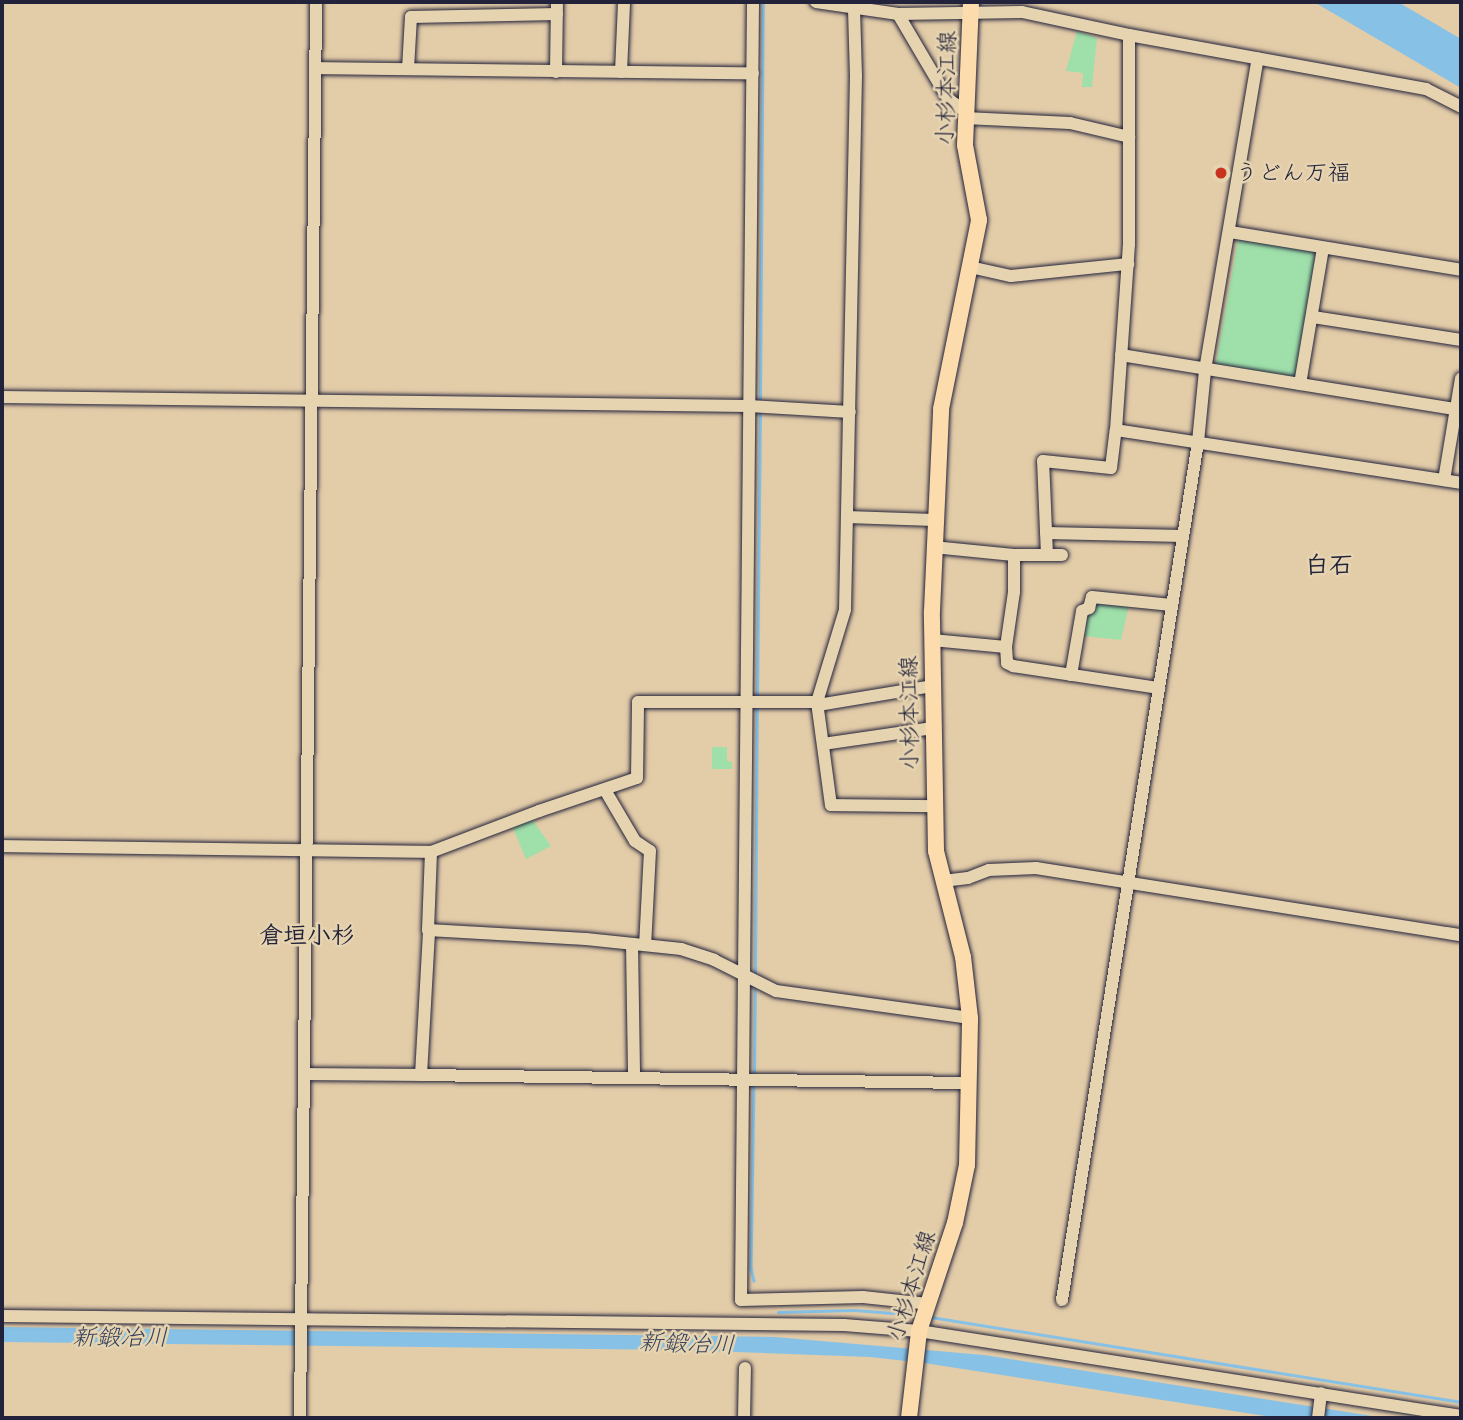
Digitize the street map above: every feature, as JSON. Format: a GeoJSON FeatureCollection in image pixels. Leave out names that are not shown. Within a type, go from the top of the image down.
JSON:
{"type":"FeatureCollection","features":[{"type":"Feature","properties":{"kind":"main road","name":"小杉本江線"},"geometry":{"type":"LineString","coordinates":[[909,1418],[913,1369],[920,1331],[955,1223],[967,1165],[971,1018],[963,957],[936,852],[932,640],[934,520],[941,409],[978,231],[979,207],[965,145],[971,6]]}},
{"type":"Feature","properties":{"kind":"street"},"geometry":{"type":"LineString","coordinates":[[300,1418],[316,2]]}},
{"type":"Feature","properties":{"kind":"street"},"geometry":{"type":"LineString","coordinates":[[621,72],[624,2]]}},
{"type":"Feature","properties":{"kind":"street"},"geometry":{"type":"LineString","coordinates":[[753,2],[741,1300],[863,1297],[928,1304]]}},
{"type":"Feature","properties":{"kind":"street"},"geometry":{"type":"LineString","coordinates":[[816,2],[898,14],[971,6],[1022,12],[1129,36],[1426,89],[1461,107]]}},
{"type":"Feature","properties":{"kind":"street"},"geometry":{"type":"LineString","coordinates":[[408,69],[411,17],[557,8],[556,72]]}},
{"type":"Feature","properties":{"kind":"street"},"geometry":{"type":"LineString","coordinates":[[854,9],[845,610],[817,704],[831,805],[934,806]]}},
{"type":"Feature","properties":{"kind":"street"},"geometry":{"type":"LineString","coordinates":[[898,14],[948,99],[965,114],[1070,123],[1129,138]]}},
{"type":"Feature","properties":{"kind":"street"},"geometry":{"type":"LineString","coordinates":[[1046,555],[1043,461],[1111,468],[1128,264],[1129,36]]}},
{"type":"Feature","properties":{"kind":"street"},"geometry":{"type":"LineString","coordinates":[[1062,1300],[1198,442],[1205,370],[1258,58]]}},
{"type":"Feature","properties":{"kind":"street"},"geometry":{"type":"LineString","coordinates":[[315,68],[753,73]]}},
{"type":"Feature","properties":{"kind":"street"},"geometry":{"type":"LineString","coordinates":[[1230,232],[1461,270]]}},
{"type":"Feature","properties":{"kind":"street"},"geometry":{"type":"LineString","coordinates":[[1300,384],[1323,248]]}},
{"type":"Feature","properties":{"kind":"street"},"geometry":{"type":"LineString","coordinates":[[970,268],[1011,276],[1128,264]]}},
{"type":"Feature","properties":{"kind":"street"},"geometry":{"type":"LineString","coordinates":[[1313,317],[1461,340]]}},
{"type":"Feature","properties":{"kind":"street"},"geometry":{"type":"LineString","coordinates":[[1121,355],[1459,409]]}},
{"type":"Feature","properties":{"kind":"street"},"geometry":{"type":"LineString","coordinates":[[1444,480],[1459,409],[1461,378]]}},
{"type":"Feature","properties":{"kind":"street"},"geometry":{"type":"LineString","coordinates":[[2,397],[748,406],[850,412]]}},
{"type":"Feature","properties":{"kind":"street"},"geometry":{"type":"LineString","coordinates":[[1116,430],[1461,482]]}},
{"type":"Feature","properties":{"kind":"street"},"geometry":{"type":"LineString","coordinates":[[847,517],[934,520]]}},
{"type":"Feature","properties":{"kind":"street"},"geometry":{"type":"LineString","coordinates":[[1046,533],[1183,536]]}},
{"type":"Feature","properties":{"kind":"street"},"geometry":{"type":"LineString","coordinates":[[933,547],[1014,555],[1062,555]]}},
{"type":"Feature","properties":{"kind":"street"},"geometry":{"type":"LineString","coordinates":[[1014,555],[1014,593],[1006,647],[1007,663],[1159,688]]}},
{"type":"Feature","properties":{"kind":"street"},"geometry":{"type":"LineString","coordinates":[[1071,675],[1082,611],[1089,608],[1092,597],[1172,605]]}},
{"type":"Feature","properties":{"kind":"street"},"geometry":{"type":"LineString","coordinates":[[932,640],[1006,647]]}},
{"type":"Feature","properties":{"kind":"street"},"geometry":{"type":"LineString","coordinates":[[2,846],[306,848],[431,852],[539,811],[637,779],[638,702],[817,704],[933,686]]}},
{"type":"Feature","properties":{"kind":"street"},"geometry":{"type":"LineString","coordinates":[[823,744],[933,728]]}},
{"type":"Feature","properties":{"kind":"street"},"geometry":{"type":"LineString","coordinates":[[605,790],[635,841],[650,851],[639,945],[634,1078]]}},
{"type":"Feature","properties":{"kind":"street"},"geometry":{"type":"LineString","coordinates":[[421,1075],[431,852]]}},
{"type":"Feature","properties":{"kind":"street"},"geometry":{"type":"LineString","coordinates":[[943,881],[968,878],[989,870],[1036,868],[1461,935]]}},
{"type":"Feature","properties":{"kind":"street"},"geometry":{"type":"LineString","coordinates":[[429,930],[681,949],[713,960],[776,991],[971,1018]]}},
{"type":"Feature","properties":{"kind":"street"},"geometry":{"type":"LineString","coordinates":[[304,1074],[969,1083]]}},
{"type":"Feature","properties":{"kind":"street"},"geometry":{"type":"LineString","coordinates":[[2,1316],[301,1322],[844,1325],[920,1331],[1321,1397],[1461,1416]]}},
{"type":"Feature","properties":{"kind":"street"},"geometry":{"type":"LineString","coordinates":[[744,1418],[745,1368]]}},
{"type":"Feature","properties":{"kind":"street"},"geometry":{"type":"LineString","coordinates":[[1318,1418],[1321,1397]]}},
{"type":"Feature","properties":{"kind":"green space"},"geometry":{"type":"Polygon","coordinates":[[[1077,31],[1097,38],[1092,87],[1082,87],[1083,73],[1066,71],[1077,31]]]}},
{"type":"Feature","properties":{"kind":"green space"},"geometry":{"type":"Polygon","coordinates":[[[1238,240],[1312,251],[1317,261],[1297,374],[1293,378],[1218,366],[1216,363],[1238,240]]]}},
{"type":"Feature","properties":{"kind":"green space"},"geometry":{"type":"Polygon","coordinates":[[[1094,601],[1129,605],[1121,640],[1083,636],[1084,613],[1094,601]]]}},
{"type":"Feature","properties":{"kind":"green space"},"geometry":{"type":"Polygon","coordinates":[[[712,747],[727,747],[727,761],[732,762],[732,769],[712,769],[712,747]]]}},
{"type":"Feature","properties":{"kind":"green space"},"geometry":{"type":"Polygon","coordinates":[[[531,818],[551,846],[526,859],[512,826],[531,818]]]}},
{"type":"Feature","properties":{"kind":"water"},"geometry":{"type":"Polygon","coordinates":[[[1314,2],[1398,2],[1461,39],[1461,88],[1314,2]]]}},
{"type":"Feature","properties":{"kind":"water","name":"新鍛冶川"},"geometry":{"type":"Polygon","coordinates":[[[2,1327],[775,1337],[984,1355],[1385,1418],[1279,1418],[870,1357],[680,1350],[2,1342],[2,1327]]]}},
{"type":"Feature","properties":{"kind":"waterway"},"geometry":{"type":"LineString","coordinates":[[760,401],[763,2]]}},
{"type":"Feature","properties":{"kind":"waterway"},"geometry":{"type":"LineString","coordinates":[[757,698],[760,411]]}},
{"type":"Feature","properties":{"kind":"waterway"},"geometry":{"type":"LineString","coordinates":[[755,975],[757,705]]}},
{"type":"Feature","properties":{"kind":"waterway"},"geometry":{"type":"LineString","coordinates":[[754,1076],[755,985]]}},
{"type":"Feature","properties":{"kind":"waterway"},"geometry":{"type":"LineString","coordinates":[[754,1083],[751,1268],[754,1281]]}},
{"type":"Feature","properties":{"kind":"waterway"},"geometry":{"type":"LineString","coordinates":[[778,1312],[854,1310],[918,1315]]}},
{"type":"Feature","properties":{"kind":"waterway"},"geometry":{"type":"LineString","coordinates":[[931,1317],[1461,1402]]}},
{"type":"Feature","properties":{"kind":"place","name":"うどん万福"},"geometry":{"type":"Point","coordinates":[1221,173]}},
{"type":"Feature","properties":{"kind":"district","name":"白石"},"geometry":{"type":"Point","coordinates":[1329,566]}},
{"type":"Feature","properties":{"kind":"district","name":"倉垣小杉"},"geometry":{"type":"Point","coordinates":[307,936]}}]}
